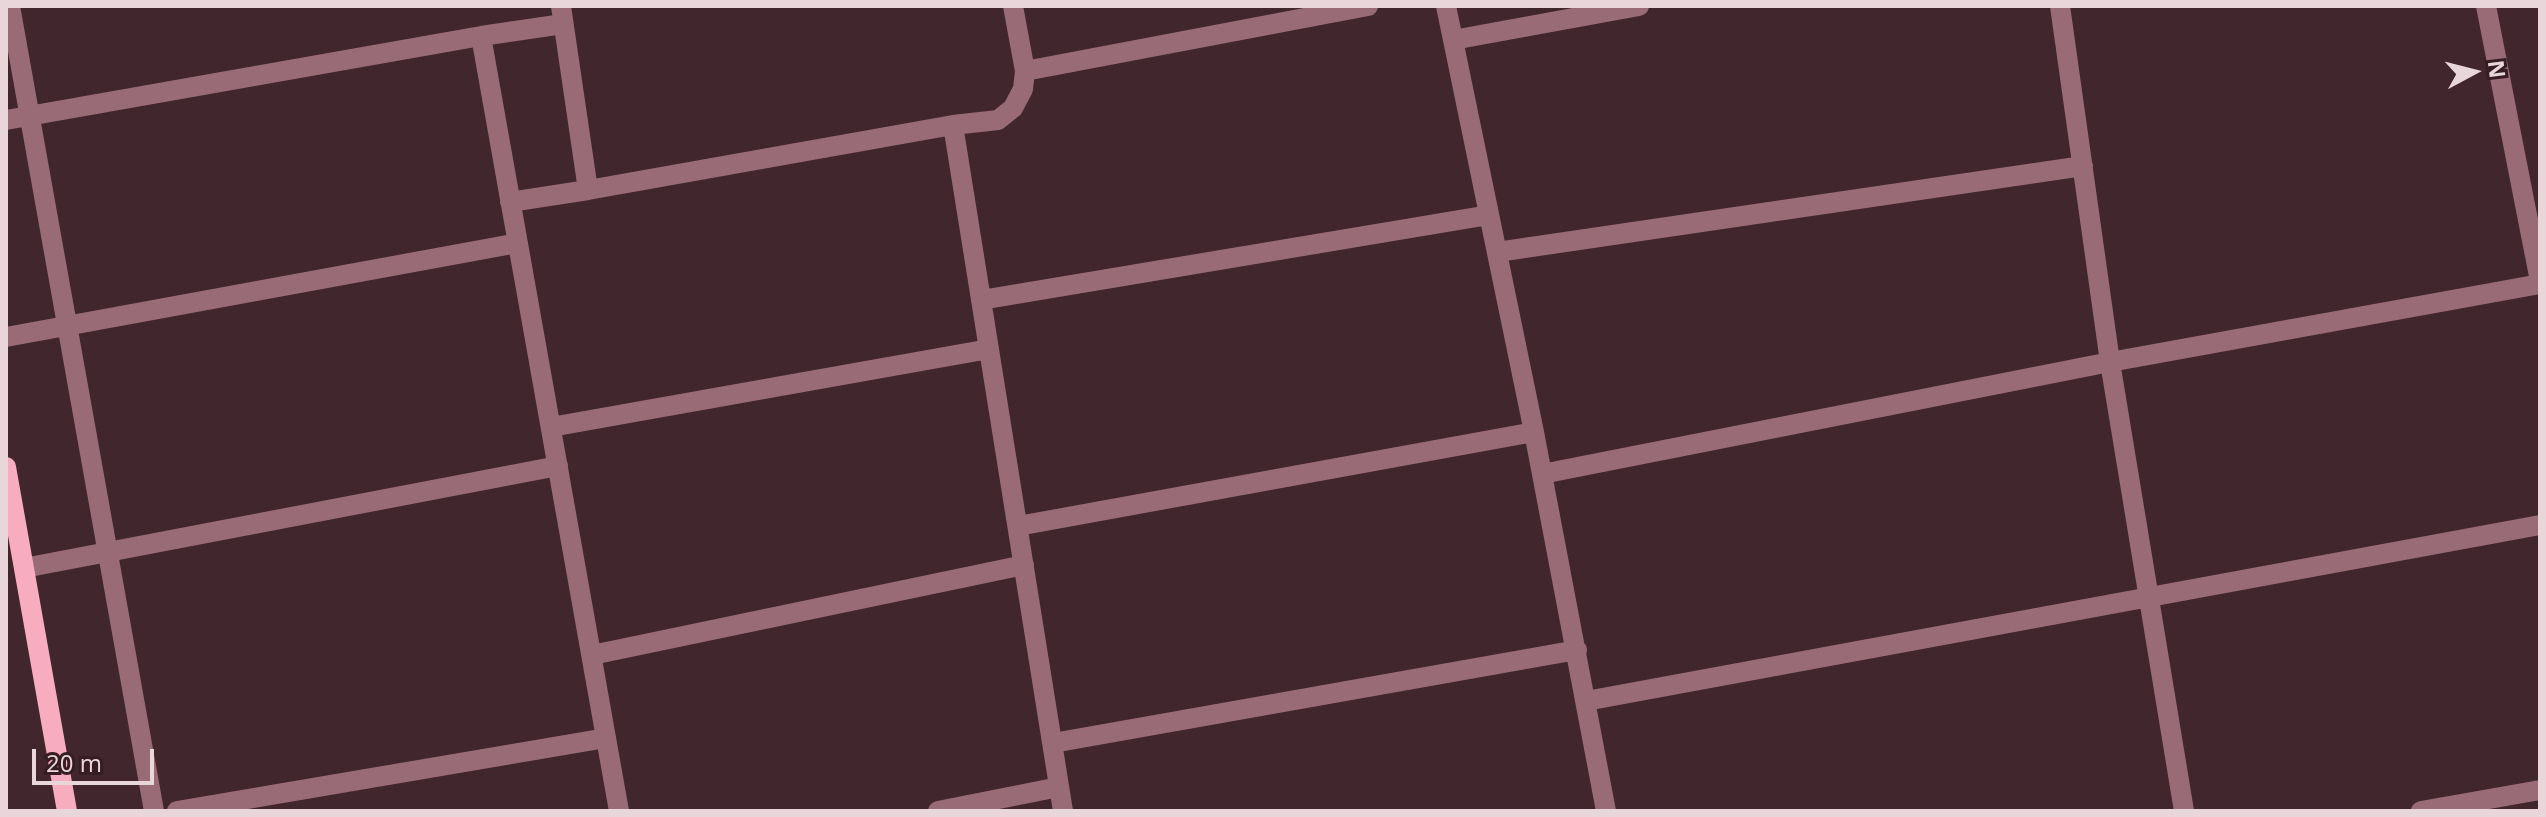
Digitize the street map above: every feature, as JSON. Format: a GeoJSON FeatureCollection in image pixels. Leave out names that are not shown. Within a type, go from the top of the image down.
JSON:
{"type":"FeatureCollection","features":[{"type":"Feature","properties":{"kind":"main road"},"geometry":{"type":"LineString","coordinates":[[6,467],[67,811]]}},
{"type":"Feature","properties":{"kind":"street"},"geometry":{"type":"LineString","coordinates":[[10,6],[154,811]]}},
{"type":"Feature","properties":{"kind":"street"},"geometry":{"type":"LineString","coordinates":[[510,202],[953,125],[998,120],[1013,108],[1023,89],[1025,71],[1013,6]]}},
{"type":"Feature","properties":{"kind":"street"},"geometry":{"type":"LineString","coordinates":[[1025,71],[1368,6]]}},
{"type":"Feature","properties":{"kind":"street"},"geometry":{"type":"LineString","coordinates":[[1446,6],[1534,432],[1606,811]]}},
{"type":"Feature","properties":{"kind":"street"},"geometry":{"type":"LineString","coordinates":[[1453,40],[1639,6]]}},
{"type":"Feature","properties":{"kind":"street"},"geometry":{"type":"LineString","coordinates":[[2060,6],[2110,362],[2184,811]]}},
{"type":"Feature","properties":{"kind":"street"},"geometry":{"type":"LineString","coordinates":[[1542,474],[2110,362],[2540,282],[2486,6]]}},
{"type":"Feature","properties":{"kind":"street"},"geometry":{"type":"LineString","coordinates":[[6,120],[481,36],[562,15],[588,190]]}},
{"type":"Feature","properties":{"kind":"street"},"geometry":{"type":"LineString","coordinates":[[481,36],[619,811]]}},
{"type":"Feature","properties":{"kind":"street"},"geometry":{"type":"LineString","coordinates":[[953,125],[1063,811]]}},
{"type":"Feature","properties":{"kind":"street"},"geometry":{"type":"LineString","coordinates":[[1497,252],[2083,166]]}},
{"type":"Feature","properties":{"kind":"street"},"geometry":{"type":"LineString","coordinates":[[981,300],[1489,215]]}},
{"type":"Feature","properties":{"kind":"street"},"geometry":{"type":"LineString","coordinates":[[6,337],[518,243]]}},
{"type":"Feature","properties":{"kind":"street"},"geometry":{"type":"LineString","coordinates":[[551,427],[989,349]]}},
{"type":"Feature","properties":{"kind":"street"},"geometry":{"type":"LineString","coordinates":[[1018,526],[1534,432]]}},
{"type":"Feature","properties":{"kind":"street"},"geometry":{"type":"LineString","coordinates":[[24,568],[558,466]]}},
{"type":"Feature","properties":{"kind":"street"},"geometry":{"type":"LineString","coordinates":[[1586,701],[2540,525]]}},
{"type":"Feature","properties":{"kind":"street"},"geometry":{"type":"LineString","coordinates":[[592,655],[1024,565]]}},
{"type":"Feature","properties":{"kind":"street"},"geometry":{"type":"LineString","coordinates":[[1053,743],[1577,650]]}},
{"type":"Feature","properties":{"kind":"street"},"geometry":{"type":"LineString","coordinates":[[177,811],[606,738]]}},
{"type":"Feature","properties":{"kind":"street"},"geometry":{"type":"LineString","coordinates":[[938,811],[1059,787]]}},
{"type":"Feature","properties":{"kind":"street"},"geometry":{"type":"LineString","coordinates":[[2421,811],[2540,790]]}}]}
